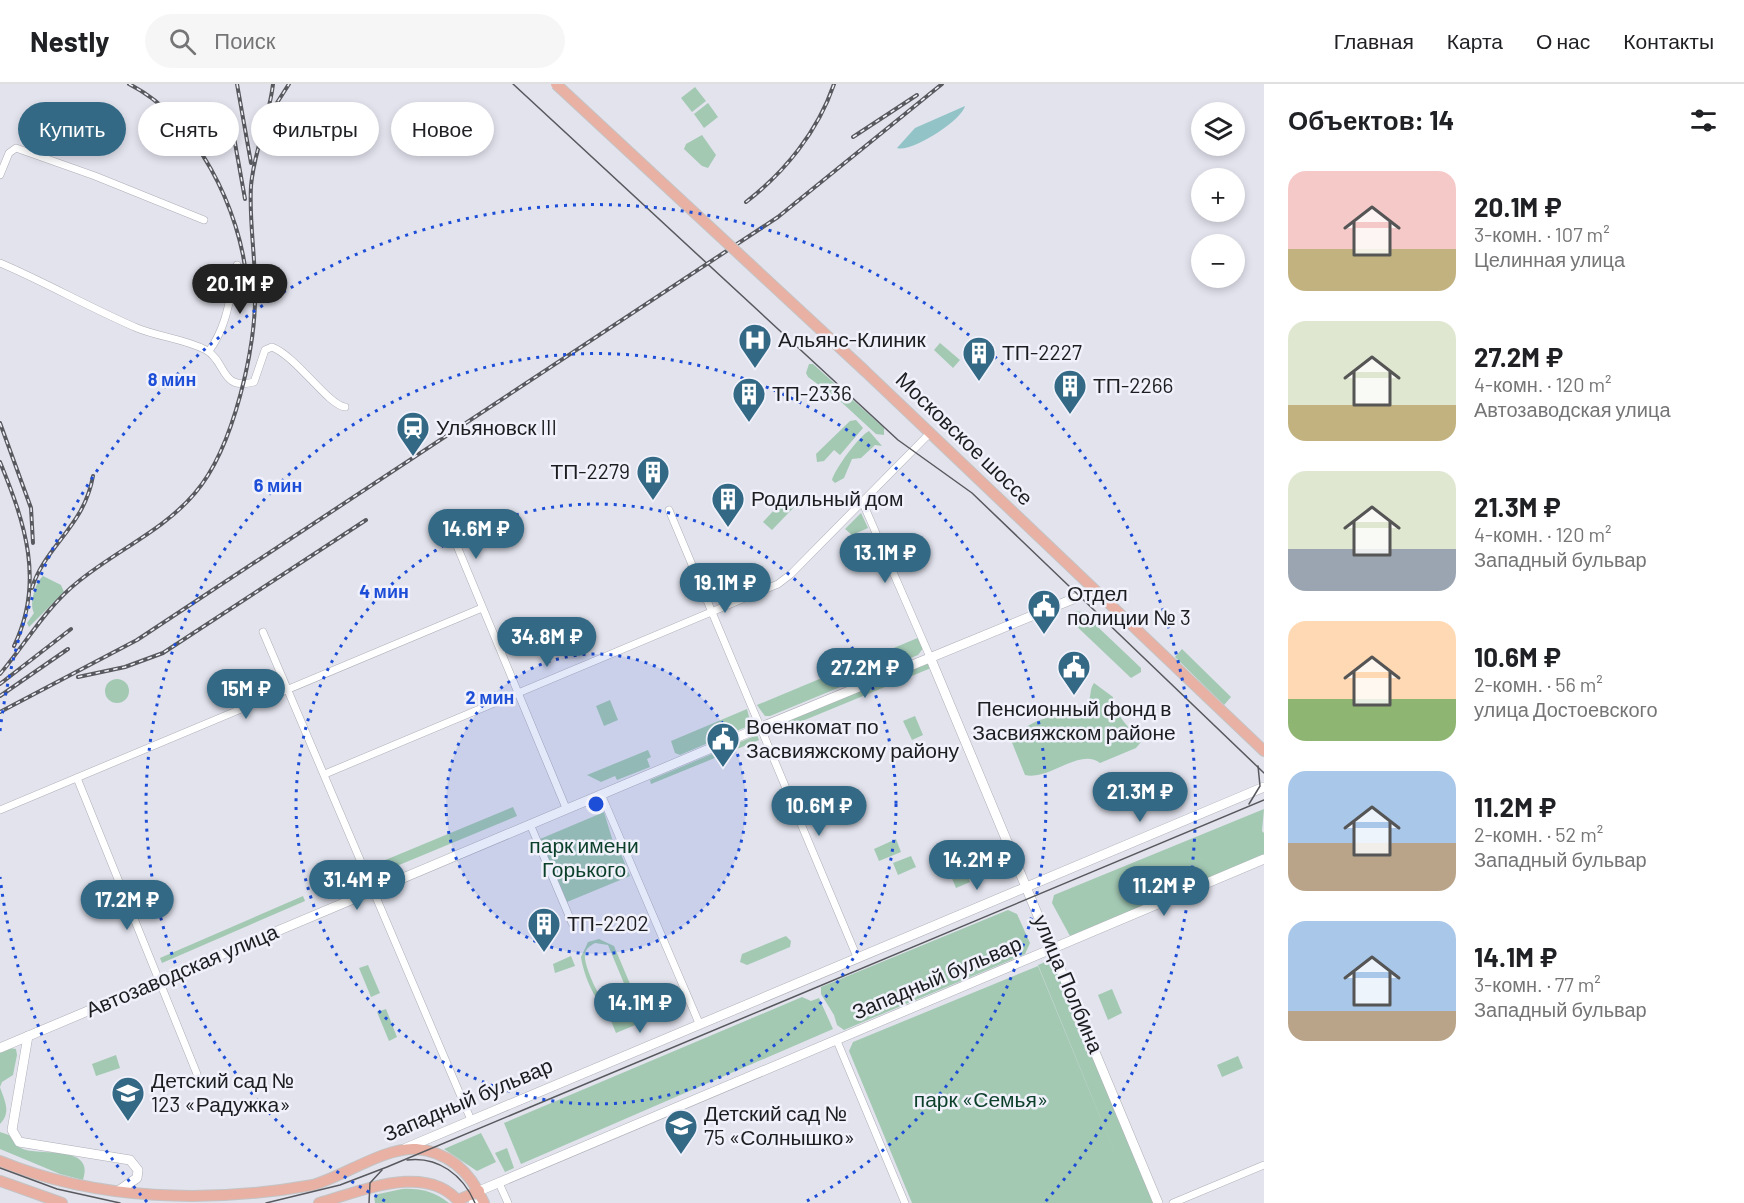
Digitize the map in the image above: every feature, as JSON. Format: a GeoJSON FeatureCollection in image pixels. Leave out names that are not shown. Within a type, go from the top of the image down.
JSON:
{"type":"FeatureCollection","features":[{"type":"Feature","properties":{"kind":"main road","name":"Московское шоссе"},"geometry":{"type":"LineString","coordinates":[[555,84],[865,371],[1264,751]]}},
{"type":"Feature","properties":{"kind":"main road"},"geometry":{"type":"LineString","coordinates":[[399,1151],[418,1149],[447,1158],[467,1173],[479,1191],[482,1203]]}},
{"type":"Feature","properties":{"kind":"main road","name":"Западный бульвар"},"geometry":{"type":"LineString","coordinates":[[0,1161],[55,1182],[110,1195],[204,1201],[261,1196],[314,1185],[399,1151]]}},
{"type":"Feature","properties":{"kind":"main road"},"geometry":{"type":"LineString","coordinates":[[0,1181],[62,1203]]}},
{"type":"Feature","properties":{"kind":"main road"},"geometry":{"type":"LineString","coordinates":[[319,1203],[395,1183],[425,1184],[464,1201]]}},
{"type":"Feature","properties":{"kind":"main road","name":"Западный бульвар"},"geometry":{"type":"LineString","coordinates":[[464,1201],[479,1191]]}},
{"type":"Feature","properties":{"kind":"street"},"geometry":{"type":"LineString","coordinates":[[0,175],[9,153],[16,148],[95,176],[204,220]]}},
{"type":"Feature","properties":{"kind":"street"},"geometry":{"type":"LineString","coordinates":[[0,263],[149,333],[189,343],[208,351],[216,360],[223,375],[235,383],[254,382],[265,350],[272,347],[284,352],[333,401],[345,407]]}},
{"type":"Feature","properties":{"kind":"street"},"geometry":{"type":"LineString","coordinates":[[208,351],[223,327],[230,308],[237,265]]}},
{"type":"Feature","properties":{"kind":"street"},"geometry":{"type":"LineString","coordinates":[[325,774],[787,578],[930,433]]}},
{"type":"Feature","properties":{"kind":"street","name":"улица Полбина"},"geometry":{"type":"LineString","coordinates":[[862,501],[930,657],[1158,1203]]}},
{"type":"Feature","properties":{"kind":"street"},"geometry":{"type":"LineString","coordinates":[[669,510],[857,957]]}},
{"type":"Feature","properties":{"kind":"street"},"geometry":{"type":"LineString","coordinates":[[447,522],[566,808]]}},
{"type":"Feature","properties":{"kind":"street","name":"Автозаводская улица"},"geometry":{"type":"LineString","coordinates":[[0,1048],[566,808],[1095,590]]}},
{"type":"Feature","properties":{"kind":"street"},"geometry":{"type":"LineString","coordinates":[[0,810],[482,608]]}},
{"type":"Feature","properties":{"kind":"street"},"geometry":{"type":"LineString","coordinates":[[263,632],[471,1120]]}},
{"type":"Feature","properties":{"kind":"street"},"geometry":{"type":"LineString","coordinates":[[77,778],[197,1074]]}},
{"type":"Feature","properties":{"kind":"street","name":"Западный бульвар"},"geometry":{"type":"LineString","coordinates":[[399,1151],[1026,885],[1264,787]]}},
{"type":"Feature","properties":{"kind":"street"},"geometry":{"type":"LineString","coordinates":[[601,794],[699,1023]]}},
{"type":"Feature","properties":{"kind":"street"},"geometry":{"type":"LineString","coordinates":[[530,824],[572,923]]}},
{"type":"Feature","properties":{"kind":"street","name":"Западный бульвар"},"geometry":{"type":"LineString","coordinates":[[479,1191],[1264,859]]}},
{"type":"Feature","properties":{"kind":"street"},"geometry":{"type":"LineString","coordinates":[[28,1036],[12,1130],[13,1136],[19,1142],[130,1160],[138,1170],[137,1178],[110,1195]]}},
{"type":"Feature","properties":{"kind":"street"},"geometry":{"type":"LineString","coordinates":[[837,1041],[905,1203]]}},
{"type":"Feature","properties":{"kind":"street"},"geometry":{"type":"LineString","coordinates":[[1173,1203],[1264,1166]]}},
{"type":"Feature","properties":{"kind":"street"},"geometry":{"type":"LineString","coordinates":[[499,1182],[508,1203]]}},
{"type":"Feature","properties":{"kind":"street"},"geometry":{"type":"LineString","coordinates":[[464,1201],[482,1203]]}},
{"type":"Feature","properties":{"kind":"green space"},"geometry":{"type":"Polygon","coordinates":[[[695,87],[706,101],[692,112],[681,98],[695,87]]]}},
{"type":"Feature","properties":{"kind":"green space"},"geometry":{"type":"Polygon","coordinates":[[[708,103],[718,117],[704,128],[694,114],[708,103]]]}},
{"type":"Feature","properties":{"kind":"green space"},"geometry":{"type":"Polygon","coordinates":[[[702,135],[716,155],[708,168],[702,166],[684,149],[686,144],[702,135]]]}},
{"type":"Feature","properties":{"kind":"green space"},"geometry":{"type":"Polygon","coordinates":[[[940,343],[960,360],[953,368],[934,350],[940,343]]]}},
{"type":"Feature","properties":{"kind":"green space"},"geometry":{"type":"Polygon","coordinates":[[[809,364],[813,364],[884,428],[884,435],[876,434],[838,399],[808,377],[806,373],[809,364]]]}},
{"type":"Feature","properties":{"kind":"green space"},"geometry":{"type":"Polygon","coordinates":[[[856,420],[863,428],[840,455],[834,450],[824,461],[817,462],[816,454],[850,421],[856,420]]]}},
{"type":"Feature","properties":{"kind":"green space"},"geometry":{"type":"Polygon","coordinates":[[[869,431],[882,446],[875,445],[861,458],[852,459],[844,478],[835,483],[832,480],[842,461],[859,439],[869,431]]]}},
{"type":"Feature","properties":{"kind":"green space"},"geometry":{"type":"Polygon","coordinates":[[[789,494],[798,503],[772,530],[763,522],[789,494]]]}},
{"type":"Feature","properties":{"kind":"green space"},"geometry":{"type":"Polygon","coordinates":[[[861,513],[868,528],[852,535],[845,529],[861,513]]]}},
{"type":"Feature","properties":{"kind":"green space"},"geometry":{"type":"Polygon","coordinates":[[[43,576],[61,585],[64,592],[29,627],[27,623],[34,613],[32,604],[34,594],[43,576]]]}},
{"type":"Feature","properties":{"kind":"green space"},"geometry":{"type":"Polygon","coordinates":[[[1076,611],[1082,612],[1141,668],[1141,672],[1131,678],[1070,620],[1076,611]]]}},
{"type":"Feature","properties":{"kind":"green space"},"geometry":{"type":"Polygon","coordinates":[[[920,637],[924,647],[918,655],[770,716],[765,716],[757,705],[920,637]]]}},
{"type":"Feature","properties":{"kind":"green space"},"geometry":{"type":"Polygon","coordinates":[[[1182,649],[1231,697],[1224,705],[1175,657],[1182,649]]]}},
{"type":"Feature","properties":{"kind":"green space"},"geometry":{"type":"Polygon","coordinates":[[[929,663],[931,668],[778,731],[776,726],[929,663]]]}},
{"type":"Feature","properties":{"kind":"green space"},"geometry":{"type":"Polygon","coordinates":[[[117,679],[125,683],[129,691],[125,699],[117,703],[109,699],[105,691],[109,683],[117,679]]]}},
{"type":"Feature","properties":{"kind":"green space"},"geometry":{"type":"Polygon","coordinates":[[[1094,683],[1113,697],[1120,716],[1141,742],[1136,748],[1100,763],[1092,759],[1083,759],[1034,776],[1025,775],[1011,740],[1023,729],[1037,721],[1053,717],[1069,718],[1077,713],[1088,702],[1094,683]]]}},
{"type":"Feature","properties":{"kind":"green space"},"geometry":{"type":"Polygon","coordinates":[[[610,700],[618,720],[604,726],[596,706],[610,700]]]}},
{"type":"Feature","properties":{"kind":"green space"},"geometry":{"type":"Polygon","coordinates":[[[747,709],[750,721],[746,727],[680,755],[675,753],[671,741],[747,709]]]}},
{"type":"Feature","properties":{"kind":"green space"},"geometry":{"type":"Polygon","coordinates":[[[915,716],[923,735],[912,740],[903,721],[915,716]]]}},
{"type":"Feature","properties":{"kind":"green space"},"geometry":{"type":"Polygon","coordinates":[[[757,735],[759,740],[651,784],[650,780],[757,735]]]}},
{"type":"Feature","properties":{"kind":"green space"},"geometry":{"type":"Polygon","coordinates":[[[648,750],[651,757],[647,759],[650,767],[617,780],[615,776],[601,782],[587,775],[648,750]]]}},
{"type":"Feature","properties":{"kind":"green space"},"geometry":{"type":"Polygon","coordinates":[[[513,807],[517,816],[387,870],[383,861],[513,807]]]}},
{"type":"Feature","properties":{"kind":"green space"},"geometry":{"type":"Polygon","coordinates":[[[1264,809],[1262,831],[1264,833],[1264,855],[1070,936],[1052,903],[1054,895],[1264,809]]]}},
{"type":"Feature","properties":{"kind":"green space","name":"парк имени Горького"},"geometry":{"type":"Polygon","coordinates":[[[604,812],[617,855],[621,854],[630,876],[567,902],[540,839],[604,812]]]}},
{"type":"Feature","properties":{"kind":"green space"},"geometry":{"type":"Polygon","coordinates":[[[896,839],[901,852],[879,861],[874,849],[896,839]]]}},
{"type":"Feature","properties":{"kind":"green space"},"geometry":{"type":"Polygon","coordinates":[[[911,856],[916,867],[898,875],[893,863],[911,856]]]}},
{"type":"Feature","properties":{"kind":"green space"},"geometry":{"type":"Polygon","coordinates":[[[963,863],[970,882],[956,888],[948,869],[963,863]]]}},
{"type":"Feature","properties":{"kind":"green space"},"geometry":{"type":"Polygon","coordinates":[[[303,896],[305,901],[162,963],[160,958],[303,896]]]}},
{"type":"Feature","properties":{"kind":"green space"},"geometry":{"type":"Polygon","coordinates":[[[1008,910],[1017,914],[1030,943],[1025,954],[844,1030],[837,1025],[834,1015],[821,994],[821,987],[1008,910]]]}},
{"type":"Feature","properties":{"kind":"green space"},"geometry":{"type":"Polygon","coordinates":[[[786,936],[791,941],[790,947],[747,965],[740,962],[742,954],[786,936]]]}},
{"type":"Feature","properties":{"kind":"green space"},"geometry":{"type":"Polygon","coordinates":[[[599,939],[614,946],[644,1017],[641,1019],[632,999],[623,1009],[614,1012],[606,1009],[598,1001],[587,978],[581,957],[588,942],[599,939]],[[595,943],[588,947],[585,954],[586,965],[592,981],[607,1005],[621,1005],[628,993],[608,945],[595,943]]]}},
{"type":"Feature","properties":{"kind":"green space"},"geometry":{"type":"Polygon","coordinates":[[[571,956],[575,966],[555,973],[553,964],[571,956]]]}},
{"type":"Feature","properties":{"kind":"green space","name":"парк «Семья»"},"geometry":{"type":"Polygon","coordinates":[[[1052,959],[1153,1203],[912,1203],[849,1051],[853,1042],[1038,966],[1122,1170],[1038,965],[1052,959]]]}},
{"type":"Feature","properties":{"kind":"green space"},"geometry":{"type":"Polygon","coordinates":[[[368,965],[380,993],[371,997],[359,968],[368,965]]]}},
{"type":"Feature","properties":{"kind":"green space"},"geometry":{"type":"Polygon","coordinates":[[[1112,989],[1122,1013],[1108,1020],[1098,995],[1112,989]]]}},
{"type":"Feature","properties":{"kind":"green space"},"geometry":{"type":"Polygon","coordinates":[[[802,997],[811,1001],[819,998],[833,1029],[521,1164],[504,1123],[802,997]]]}},
{"type":"Feature","properties":{"kind":"green space"},"geometry":{"type":"Polygon","coordinates":[[[633,1007],[640,1023],[616,1033],[609,1016],[633,1007]]]}},
{"type":"Feature","properties":{"kind":"green space"},"geometry":{"type":"Polygon","coordinates":[[[386,1009],[397,1037],[389,1041],[377,1012],[386,1009]]]}},
{"type":"Feature","properties":{"kind":"green space"},"geometry":{"type":"Polygon","coordinates":[[[10,1048],[16,1049],[13,1075],[2,1082],[0,1087],[0,1052],[10,1048]]]}},
{"type":"Feature","properties":{"kind":"green space"},"geometry":{"type":"Polygon","coordinates":[[[116,1055],[120,1068],[96,1076],[92,1064],[116,1055]]]}},
{"type":"Feature","properties":{"kind":"green space"},"geometry":{"type":"Polygon","coordinates":[[[1238,1056],[1243,1068],[1222,1077],[1217,1065],[1238,1056]]]}},
{"type":"Feature","properties":{"kind":"green space"},"geometry":{"type":"Polygon","coordinates":[[[0,1087],[5,1101],[6,1115],[0,1124],[0,1087]]]}},
{"type":"Feature","properties":{"kind":"green space"},"geometry":{"type":"Polygon","coordinates":[[[0,1132],[9,1135],[23,1149],[75,1157],[82,1162],[85,1169],[83,1180],[60,1174],[0,1149],[0,1132]]]}},
{"type":"Feature","properties":{"kind":"green space"},"geometry":{"type":"Polygon","coordinates":[[[481,1133],[496,1162],[477,1171],[444,1149],[481,1133]]]}},
{"type":"Feature","properties":{"kind":"green space"},"geometry":{"type":"Polygon","coordinates":[[[507,1148],[514,1168],[505,1172],[495,1153],[507,1148]]]}},
{"type":"Feature","properties":{"kind":"green space"},"geometry":{"type":"Polygon","coordinates":[[[402,1189],[427,1192],[449,1203],[375,1203],[374,1195],[402,1189]]]}},
{"type":"Feature","properties":{"kind":"water"},"geometry":{"type":"Polygon","coordinates":[[[965,106],[962,112],[946,127],[924,141],[913,146],[897,148],[915,128],[965,106]]]}},
{"type":"Feature","properties":{"kind":"tram line"},"geometry":{"type":"LineString","coordinates":[[513,84],[898,440],[972,493],[1264,773]]}},
{"type":"Feature","properties":{"kind":"tram line"},"geometry":{"type":"LineString","coordinates":[[1249,804],[1260,786],[1258,766]]}},
{"type":"Feature","properties":{"kind":"tram line"},"geometry":{"type":"LineString","coordinates":[[266,1203],[340,1185],[387,1167],[1264,800]]}},
{"type":"Feature","properties":{"kind":"tram line"},"geometry":{"type":"LineString","coordinates":[[407,1160],[439,1164],[464,1184],[475,1203]]}},
{"type":"Feature","properties":{"kind":"tram line"},"geometry":{"type":"LineString","coordinates":[[0,1168],[57,1189],[120,1203]]}},
{"type":"Feature","properties":{"kind":"tram line"},"geometry":{"type":"LineString","coordinates":[[369,1203],[370,1183],[382,1170]]}},
{"type":"Feature","properties":{"kind":"railway"},"geometry":{"type":"LineString","coordinates":[[129,84],[153,99],[175,119],[211,169],[225,197],[235,226],[243,255],[247,283]]}},
{"type":"Feature","properties":{"kind":"railway"},"geometry":{"type":"LineString","coordinates":[[237,84],[251,163]]}},
{"type":"Feature","properties":{"kind":"railway"},"geometry":{"type":"LineString","coordinates":[[0,674],[67,591],[155,529],[183,506],[209,474],[221,450],[240,395],[252,337],[255,286],[251,186],[273,84]]}},
{"type":"Feature","properties":{"kind":"railway"},"geometry":{"type":"LineString","coordinates":[[277,102],[289,84]]}},
{"type":"Feature","properties":{"kind":"railway"},"geometry":{"type":"LineString","coordinates":[[746,202],[774,178],[799,149],[819,118],[834,84]]}},
{"type":"Feature","properties":{"kind":"railway"},"geometry":{"type":"LineString","coordinates":[[0,712],[137,640],[778,217],[942,84]]}},
{"type":"Feature","properties":{"kind":"railway"},"geometry":{"type":"LineString","coordinates":[[853,137],[917,95]]}},
{"type":"Feature","properties":{"kind":"railway"},"geometry":{"type":"LineString","coordinates":[[237,156],[245,199]]}},
{"type":"Feature","properties":{"kind":"railway"},"geometry":{"type":"LineString","coordinates":[[0,423],[31,508],[33,543]]}},
{"type":"Feature","properties":{"kind":"railway"},"geometry":{"type":"LineString","coordinates":[[0,462],[24,530],[30,576],[23,622],[14,646]]}},
{"type":"Feature","properties":{"kind":"railway"},"geometry":{"type":"LineString","coordinates":[[32,588],[46,560],[82,509],[93,476]]}},
{"type":"Feature","properties":{"kind":"railway"},"geometry":{"type":"LineString","coordinates":[[78,677],[125,667],[163,653],[366,520]]}},
{"type":"Feature","properties":{"kind":"railway"},"geometry":{"type":"LineString","coordinates":[[0,684],[71,629]]}},
{"type":"Feature","properties":{"kind":"railway"},"geometry":{"type":"LineString","coordinates":[[0,696],[68,649]]}},
{"type":"Feature","properties":{"kind":"place","name":"Альянс-Клиник"},"geometry":{"type":"Point","coordinates":[755,369]}},
{"type":"Feature","properties":{"kind":"place","name":"ТП-2227"},"geometry":{"type":"Point","coordinates":[979,382]}},
{"type":"Feature","properties":{"kind":"place","name":"ТП-2266"},"geometry":{"type":"Point","coordinates":[1070,415]}},
{"type":"Feature","properties":{"kind":"place","name":"ТП-2336"},"geometry":{"type":"Point","coordinates":[749,423]}},
{"type":"Feature","properties":{"kind":"place","name":"Ульяновск III"},"geometry":{"type":"Point","coordinates":[413,457]}},
{"type":"Feature","properties":{"kind":"place","name":"ТП-2279"},"geometry":{"type":"Point","coordinates":[653,501]}},
{"type":"Feature","properties":{"kind":"place","name":"Родильный дом"},"geometry":{"type":"Point","coordinates":[728,528]}},
{"type":"Feature","properties":{"kind":"place","name":"Отдел полиции № 3"},"geometry":{"type":"Point","coordinates":[1044,635]}},
{"type":"Feature","properties":{"kind":"place","name":"Пенсионный фонд в Засвияжском районе"},"geometry":{"type":"Point","coordinates":[1074,696]}},
{"type":"Feature","properties":{"kind":"place","name":"Военкомат по Засвияжскому району"},"geometry":{"type":"Point","coordinates":[723,768]}},
{"type":"Feature","properties":{"kind":"place","name":"ТП-2202"},"geometry":{"type":"Point","coordinates":[544,953]}},
{"type":"Feature","properties":{"kind":"place","name":"Детский сад № 123 «Радужка»"},"geometry":{"type":"Point","coordinates":[128,1122]}},
{"type":"Feature","properties":{"kind":"place","name":"Детский сад № 75 «Солнышко»"},"geometry":{"type":"Point","coordinates":[681,1155]}}]}
